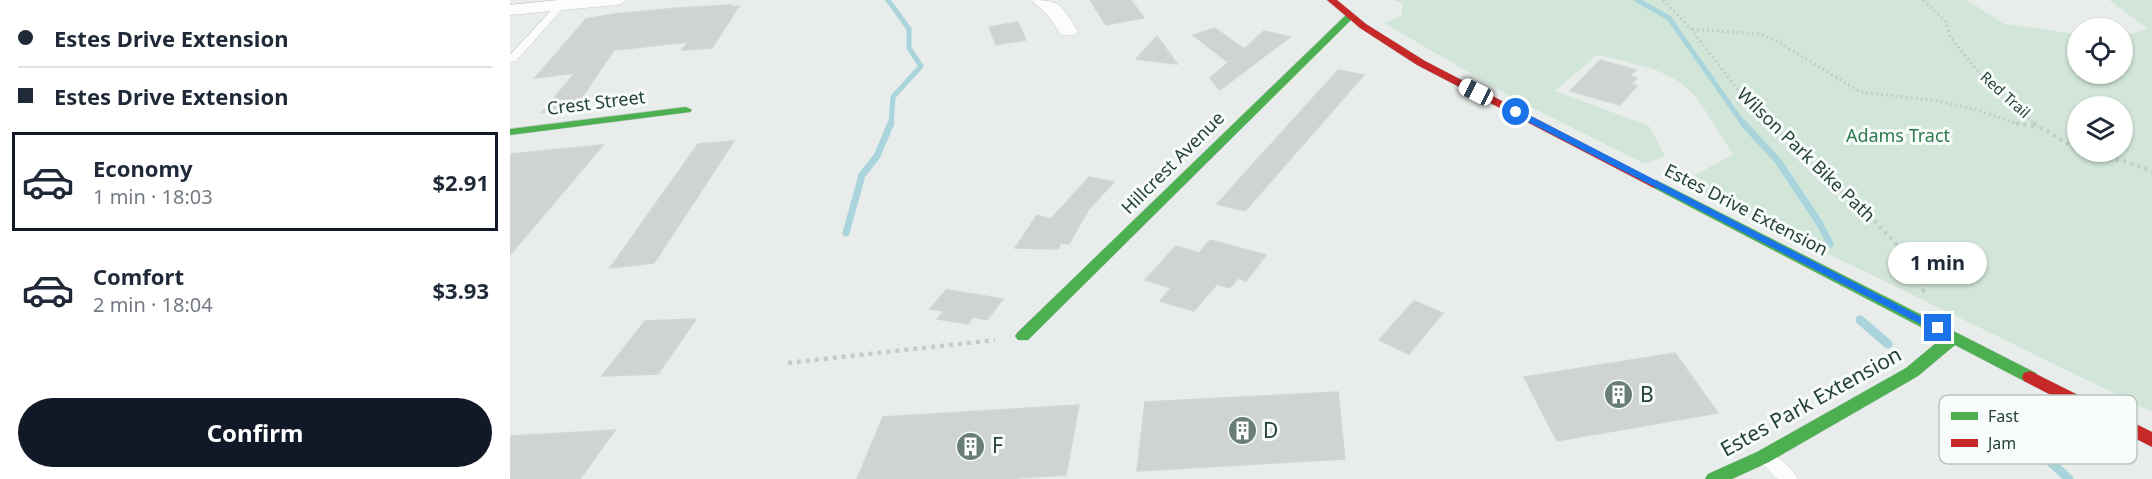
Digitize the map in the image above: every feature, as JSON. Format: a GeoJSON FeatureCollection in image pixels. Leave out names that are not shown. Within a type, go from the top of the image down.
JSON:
{"type":"FeatureCollection","features":[{"type":"Feature","properties":{"kind":"street"},"geometry":{"type":"LineString","coordinates":[[510,10],[616,0]]}},
{"type":"Feature","properties":{"kind":"street"},"geometry":{"type":"LineString","coordinates":[[1040,0],[1055,11],[1068,31]]}},
{"type":"Feature","properties":{"kind":"street","name":"Estes Drive Extension"},"geometry":{"type":"LineString","coordinates":[[1331,0],[1349,17],[1421,63],[2065,395]]}},
{"type":"Feature","properties":{"kind":"street","name":"Hillcrest Avenue"},"geometry":{"type":"LineString","coordinates":[[1023,336],[1349,17]]}},
{"type":"Feature","properties":{"kind":"street","name":"Crest Street"},"geometry":{"type":"LineString","coordinates":[[510,132],[686,110]]}},
{"type":"Feature","properties":{"kind":"street","name":"Estes Park Extension"},"geometry":{"type":"LineString","coordinates":[[1714,479],[1763,457],[1912,372],[1954,337]]}},
{"type":"Feature","properties":{"kind":"street","name":"Estes Drive Extension"},"geometry":{"type":"LineString","coordinates":[[2137,432],[2152,440]]}},
{"type":"Feature","properties":{"kind":"lane"},"geometry":{"type":"LineString","coordinates":[[512,59],[561,5]]}},
{"type":"Feature","properties":{"kind":"lane"},"geometry":{"type":"LineString","coordinates":[[1763,457],[1789,479]]}},
{"type":"Feature","properties":{"kind":"path","name":"Wilson Park Bike Path"},"geometry":{"type":"LineString","coordinates":[[1663,0],[1691,29],[1737,90],[1817,170],[1872,218],[1921,271],[1925,289],[1905,311]]}},
{"type":"Feature","properties":{"kind":"path","name":"Red Trail"},"geometry":{"type":"LineString","coordinates":[[1923,0],[1946,22],[1950,37],[1990,86],[2039,127],[2067,144]]}},
{"type":"Feature","properties":{"kind":"path"},"geometry":{"type":"LineString","coordinates":[[1691,29],[1744,32],[1768,38],[1860,92],[1937,101],[1974,109],[2025,126],[2039,127]]}},
{"type":"Feature","properties":{"kind":"path","name":"Red Trail"},"geometry":{"type":"LineString","coordinates":[[2127,162],[2152,171]]}},
{"type":"Feature","properties":{"kind":"path"},"geometry":{"type":"LineString","coordinates":[[788,363],[1023,336]]}},
{"type":"Feature","properties":{"kind":"green space","name":"Adams Tract"},"geometry":{"type":"Polygon","coordinates":[[[1393,0],[1967,0],[2004,24],[2067,33],[2067,84],[2133,84],[2133,33],[2148,29],[2109,0],[2152,0],[2152,412],[2137,405],[2137,395],[2117,395],[1835,257],[1804,245],[1688,186],[1692,177],[1733,154],[1697,99],[1671,77],[1634,63],[1597,55],[1555,91],[1649,126],[1665,156],[1645,164],[1511,97],[1384,23],[1402,15],[1402,3],[1393,0]]]}},
{"type":"Feature","properties":{"kind":"building"},"geometry":{"type":"Polygon","coordinates":[[[1090,0],[1131,0],[1144,18],[1106,25],[1090,0]]]}},
{"type":"Feature","properties":{"kind":"building"},"geometry":{"type":"Polygon","coordinates":[[[732,5],[731,7],[739,6],[712,48],[682,50],[688,42],[614,50],[574,109],[542,112],[575,73],[535,78],[586,19],[614,14],[732,5]]]}},
{"type":"Feature","properties":{"kind":"building"},"geometry":{"type":"Polygon","coordinates":[[[1018,22],[1026,40],[996,45],[989,27],[1018,22]]]}},
{"type":"Feature","properties":{"kind":"building"},"geometry":{"type":"Polygon","coordinates":[[[1215,28],[1244,49],[1264,31],[1290,37],[1220,90],[1210,78],[1232,59],[1226,61],[1193,35],[1215,28]]]}},
{"type":"Feature","properties":{"kind":"building"},"geometry":{"type":"Polygon","coordinates":[[[1157,36],[1177,64],[1136,59],[1157,36]]]}},
{"type":"Feature","properties":{"kind":"building"},"geometry":{"type":"Polygon","coordinates":[[[1600,60],[1636,70],[1630,76],[1637,78],[1631,84],[1637,86],[1620,105],[1570,91],[1600,60]]]}},
{"type":"Feature","properties":{"kind":"building"},"geometry":{"type":"Polygon","coordinates":[[[1338,70],[1364,75],[1245,211],[1217,204],[1338,70]]]}},
{"type":"Feature","properties":{"kind":"building"},"geometry":{"type":"Polygon","coordinates":[[[734,141],[654,263],[610,268],[698,144],[734,141]]]}},
{"type":"Feature","properties":{"kind":"building"},"geometry":{"type":"Polygon","coordinates":[[[603,145],[510,255],[510,154],[603,145]]]}},
{"type":"Feature","properties":{"kind":"building"},"geometry":{"type":"Polygon","coordinates":[[[1089,177],[1114,182],[1089,209],[1069,244],[1061,243],[1058,249],[1015,248],[1037,215],[1051,219],[1089,177]]]}},
{"type":"Feature","properties":{"kind":"building"},"geometry":{"type":"Polygon","coordinates":[[[1210,240],[1266,255],[1246,281],[1238,278],[1230,288],[1217,284],[1194,311],[1160,301],[1171,288],[1145,280],[1176,246],[1199,253],[1210,240]]]}},
{"type":"Feature","properties":{"kind":"building"},"geometry":{"type":"Polygon","coordinates":[[[947,289],[1003,299],[987,320],[973,317],[968,324],[937,319],[944,311],[930,309],[947,289]]]}},
{"type":"Feature","properties":{"kind":"building"},"geometry":{"type":"Polygon","coordinates":[[[1414,301],[1443,313],[1409,354],[1379,340],[1414,301]]]}},
{"type":"Feature","properties":{"kind":"building"},"geometry":{"type":"Polygon","coordinates":[[[696,319],[658,374],[602,376],[645,321],[696,319]]]}},
{"type":"Feature","properties":{"kind":"building","name":"B"},"geometry":{"type":"Polygon","coordinates":[[[1675,353],[1718,413],[1557,441],[1524,377],[1675,353]]]}},
{"type":"Feature","properties":{"kind":"building","name":"D"},"geometry":{"type":"Polygon","coordinates":[[[1338,392],[1345,459],[1137,471],[1145,402],[1338,392]]]}},
{"type":"Feature","properties":{"kind":"building","name":"F"},"geometry":{"type":"Polygon","coordinates":[[[1079,405],[1066,475],[1001,479],[857,479],[883,417],[1079,405]]]}},
{"type":"Feature","properties":{"kind":"building"},"geometry":{"type":"Polygon","coordinates":[[[615,430],[580,479],[510,479],[510,436],[615,430]]]}},
{"type":"Feature","properties":{"kind":"waterway"},"geometry":{"type":"LineString","coordinates":[[888,0],[909,29],[909,48],[921,66],[893,97],[891,125]]}},
{"type":"Feature","properties":{"kind":"waterway"},"geometry":{"type":"LineString","coordinates":[[1637,0],[1669,18],[1744,125]]}},
{"type":"Feature","properties":{"kind":"waterway"},"geometry":{"type":"LineString","coordinates":[[846,233],[862,175],[877,156],[891,123]]}},
{"type":"Feature","properties":{"kind":"waterway"},"geometry":{"type":"LineString","coordinates":[[1743,123],[1778,161],[1820,224],[1830,244]]}},
{"type":"Feature","properties":{"kind":"waterway"},"geometry":{"type":"LineString","coordinates":[[1860,320],[1888,344]]}},
{"type":"Feature","properties":{"kind":"waterway"},"geometry":{"type":"LineString","coordinates":[[2053,464],[2069,479]]}},
{"type":"Feature","properties":{"kind":"traffic: fast"},"geometry":{"type":"LineString","coordinates":[[1023,336],[1349,17]]}},
{"type":"Feature","properties":{"kind":"traffic: fast"},"geometry":{"type":"LineString","coordinates":[[510,132],[686,110]]}},
{"type":"Feature","properties":{"kind":"traffic: fast"},"geometry":{"type":"LineString","coordinates":[[1656,184],[2030,377]]}},
{"type":"Feature","properties":{"kind":"traffic: fast"},"geometry":{"type":"LineString","coordinates":[[1714,479],[1763,457],[1912,372],[1954,337]]}},
{"type":"Feature","properties":{"kind":"traffic: jam"},"geometry":{"type":"LineString","coordinates":[[1331,0],[1363,26],[1421,63],[1656,184]]}},
{"type":"Feature","properties":{"kind":"traffic: jam"},"geometry":{"type":"LineString","coordinates":[[2030,377],[2065,395]]}},
{"type":"Feature","properties":{"kind":"traffic: jam"},"geometry":{"type":"LineString","coordinates":[[2137,432],[2152,440]]}},
{"type":"Feature","properties":{"kind":"place","name":"B"},"geometry":{"type":"Point","coordinates":[1619,395]}},
{"type":"Feature","properties":{"kind":"place","name":"D"},"geometry":{"type":"Point","coordinates":[1242,431]}},
{"type":"Feature","properties":{"kind":"place","name":"F"},"geometry":{"type":"Point","coordinates":[971,446]}},
{"type":"Feature","properties":{"kind":"route"},"geometry":{"type":"LineString","coordinates":[[1516,112],[1938,328]]}}]}
